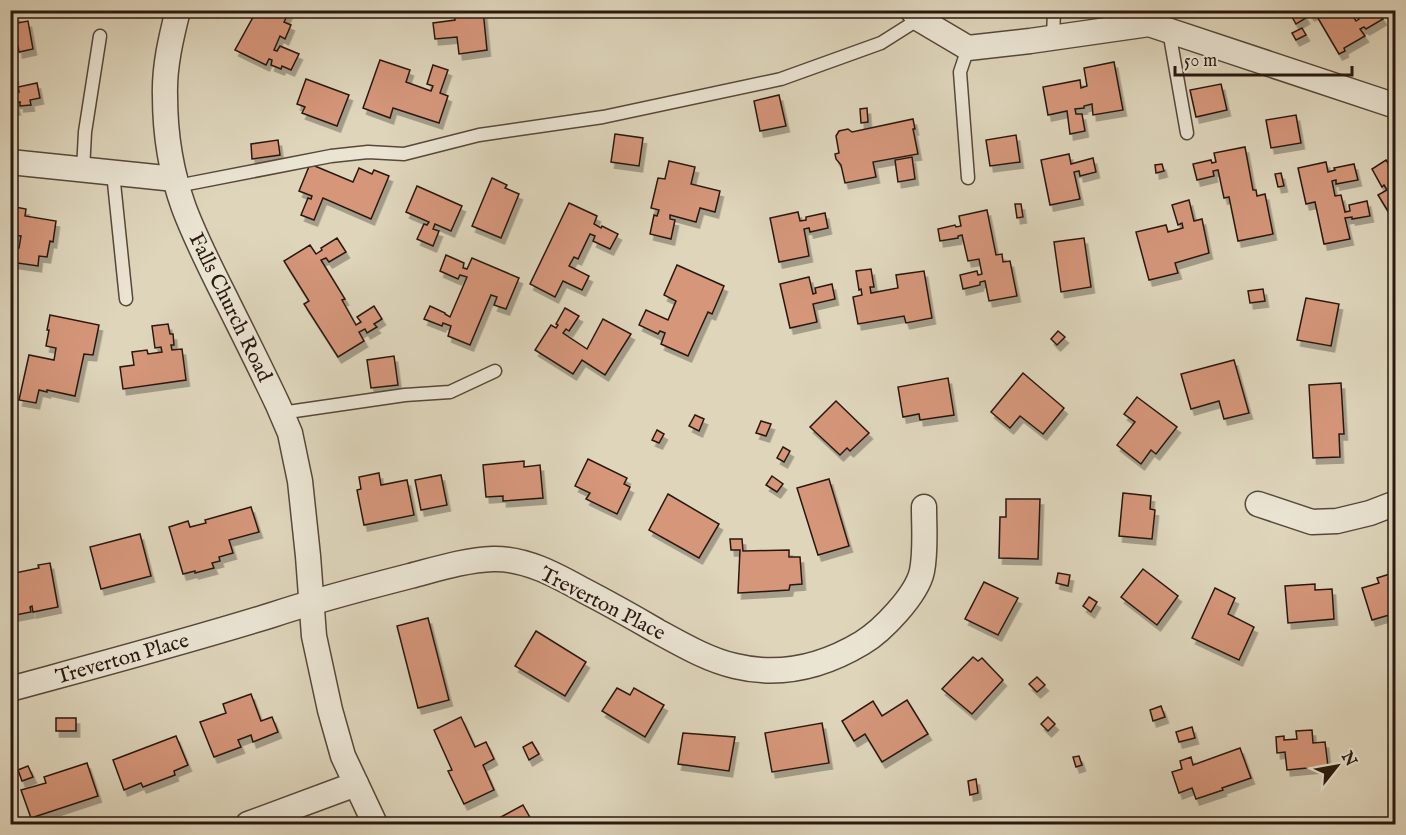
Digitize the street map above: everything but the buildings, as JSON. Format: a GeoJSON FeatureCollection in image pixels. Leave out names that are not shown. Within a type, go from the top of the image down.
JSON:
{"type":"FeatureCollection","features":[{"type":"Feature","properties":{"kind":"street","name":"Falls Church Road"},"geometry":{"type":"LineString","coordinates":[[178,10],[171,37],[164,94],[166,128],[176,183],[195,236],[290,433],[300,481],[314,636],[330,710],[344,756],[375,825]]}},
{"type":"Feature","properties":{"kind":"street"},"geometry":{"type":"LineString","coordinates":[[915,15],[968,48],[1149,24],[1395,106]]}},
{"type":"Feature","properties":{"kind":"street"},"geometry":{"type":"LineString","coordinates":[[10,162],[112,172],[176,183]]}},
{"type":"Feature","properties":{"kind":"street"},"geometry":{"type":"LineString","coordinates":[[1258,504],[1312,522],[1336,521],[1370,513],[1395,503]]}},
{"type":"Feature","properties":{"kind":"street","name":"Treverton Place"},"geometry":{"type":"LineString","coordinates":[[10,689],[310,602],[451,565],[495,559],[516,562],[559,576],[684,645],[733,666],[758,670],[800,669],[842,655],[866,640],[899,610],[922,573],[924,507]]}},
{"type":"Feature","properties":{"kind":"street"},"geometry":{"type":"LineString","coordinates":[[248,825],[356,784]]}},
{"type":"Feature","properties":{"kind":"lane"},"geometry":{"type":"LineString","coordinates":[[1053,38],[1054,10]]}},
{"type":"Feature","properties":{"kind":"lane"},"geometry":{"type":"LineString","coordinates":[[176,183],[330,156],[368,152],[404,154],[479,135],[603,117],[781,79],[881,43],[915,15]]}},
{"type":"Feature","properties":{"kind":"lane"},"geometry":{"type":"LineString","coordinates":[[1169,31],[1187,133]]}},
{"type":"Feature","properties":{"kind":"lane"},"geometry":{"type":"LineString","coordinates":[[83,170],[85,132],[100,36]]}},
{"type":"Feature","properties":{"kind":"lane"},"geometry":{"type":"LineString","coordinates":[[968,48],[960,72],[968,178]]}},
{"type":"Feature","properties":{"kind":"lane"},"geometry":{"type":"LineString","coordinates":[[112,172],[126,299]]}},
{"type":"Feature","properties":{"kind":"lane"},"geometry":{"type":"LineString","coordinates":[[281,412],[405,395],[450,392],[495,371]]}}]}
